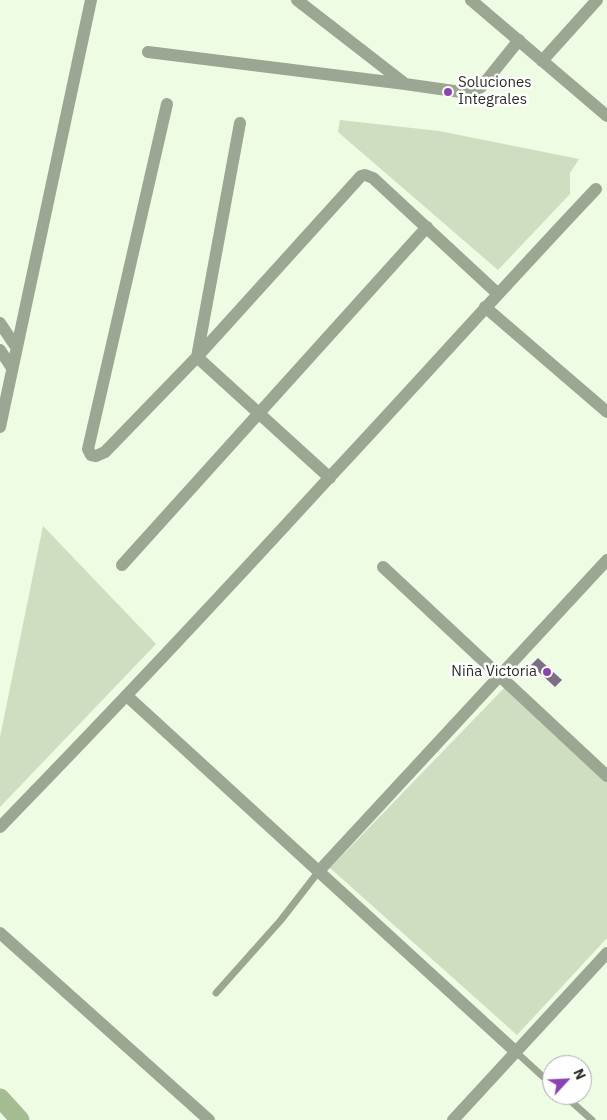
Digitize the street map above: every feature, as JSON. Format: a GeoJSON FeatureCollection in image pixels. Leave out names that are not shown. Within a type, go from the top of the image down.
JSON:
{"type":"FeatureCollection","features":[{"type":"Feature","properties":{"kind":"street"},"geometry":{"type":"LineString","coordinates":[[0,427],[91,0]]}},
{"type":"Feature","properties":{"kind":"street"},"geometry":{"type":"LineString","coordinates":[[297,0],[405,84]]}},
{"type":"Feature","properties":{"kind":"street"},"geometry":{"type":"LineString","coordinates":[[471,0],[607,116]]}},
{"type":"Feature","properties":{"kind":"street"},"geometry":{"type":"LineString","coordinates":[[542,61],[597,0]]}},
{"type":"Feature","properties":{"kind":"street"},"geometry":{"type":"LineString","coordinates":[[148,52],[461,92],[477,90],[482,86],[519,40]]}},
{"type":"Feature","properties":{"kind":"street"},"geometry":{"type":"LineString","coordinates":[[167,104],[88,449],[90,455],[96,456],[105,452],[197,357],[361,176],[365,175],[373,178],[497,293]]}},
{"type":"Feature","properties":{"kind":"street"},"geometry":{"type":"LineString","coordinates":[[197,357],[240,123]]}},
{"type":"Feature","properties":{"kind":"street"},"geometry":{"type":"LineString","coordinates":[[0,827],[127,696],[330,478],[497,293],[596,189]]}},
{"type":"Feature","properties":{"kind":"street"},"geometry":{"type":"LineString","coordinates":[[122,565],[427,227]]}},
{"type":"Feature","properties":{"kind":"street"},"geometry":{"type":"LineString","coordinates":[[485,306],[607,412]]}},
{"type":"Feature","properties":{"kind":"street"},"geometry":{"type":"LineString","coordinates":[[0,323],[16,347]]}},
{"type":"Feature","properties":{"kind":"street"},"geometry":{"type":"LineString","coordinates":[[0,350],[12,368]]}},
{"type":"Feature","properties":{"kind":"street"},"geometry":{"type":"LineString","coordinates":[[197,357],[330,478]]}},
{"type":"Feature","properties":{"kind":"street"},"geometry":{"type":"LineString","coordinates":[[319,871],[607,560]]}},
{"type":"Feature","properties":{"kind":"street"},"geometry":{"type":"LineString","coordinates":[[382,567],[607,776]]}},
{"type":"Feature","properties":{"kind":"street"},"geometry":{"type":"LineString","coordinates":[[127,696],[516,1052]]}},
{"type":"Feature","properties":{"kind":"street"},"geometry":{"type":"LineString","coordinates":[[0,933],[209,1120]]}},
{"type":"Feature","properties":{"kind":"street"},"geometry":{"type":"LineString","coordinates":[[453,1120],[607,953]]}},
{"type":"Feature","properties":{"kind":"lane"},"geometry":{"type":"LineString","coordinates":[[216,993],[280,920],[319,871]]}},
{"type":"Feature","properties":{"kind":"lane"},"geometry":{"type":"LineString","coordinates":[[516,1052],[542,1076]]}},
{"type":"Feature","properties":{"kind":"lane"},"geometry":{"type":"LineString","coordinates":[[575,1105],[592,1120]]}},
{"type":"Feature","properties":{"kind":"green space"},"geometry":{"type":"Polygon","coordinates":[[[340,120],[439,131],[579,159],[570,173],[570,194],[498,270],[338,132],[340,120]]]}},
{"type":"Feature","properties":{"kind":"green space"},"geometry":{"type":"Polygon","coordinates":[[[43,526],[156,644],[0,807],[0,737],[43,526]]]}},
{"type":"Feature","properties":{"kind":"green space"},"geometry":{"type":"Polygon","coordinates":[[[509,683],[607,778],[607,938],[517,1035],[330,868],[509,683]]]}},
{"type":"Feature","properties":{"kind":"building","name":"Niña Victoria"},"geometry":{"type":"Polygon","coordinates":[[[538,658],[562,680],[555,687],[531,665],[538,658]]]}},
{"type":"Feature","properties":{"kind":"waterway"},"geometry":{"type":"LineString","coordinates":[[0,1098],[20,1120]]}},
{"type":"Feature","properties":{"kind":"place","name":"Soluciones Integrales"},"geometry":{"type":"Point","coordinates":[448,92]}},
{"type":"Feature","properties":{"kind":"place","name":"Niña Victoria"},"geometry":{"type":"Point","coordinates":[547,672]}}]}
